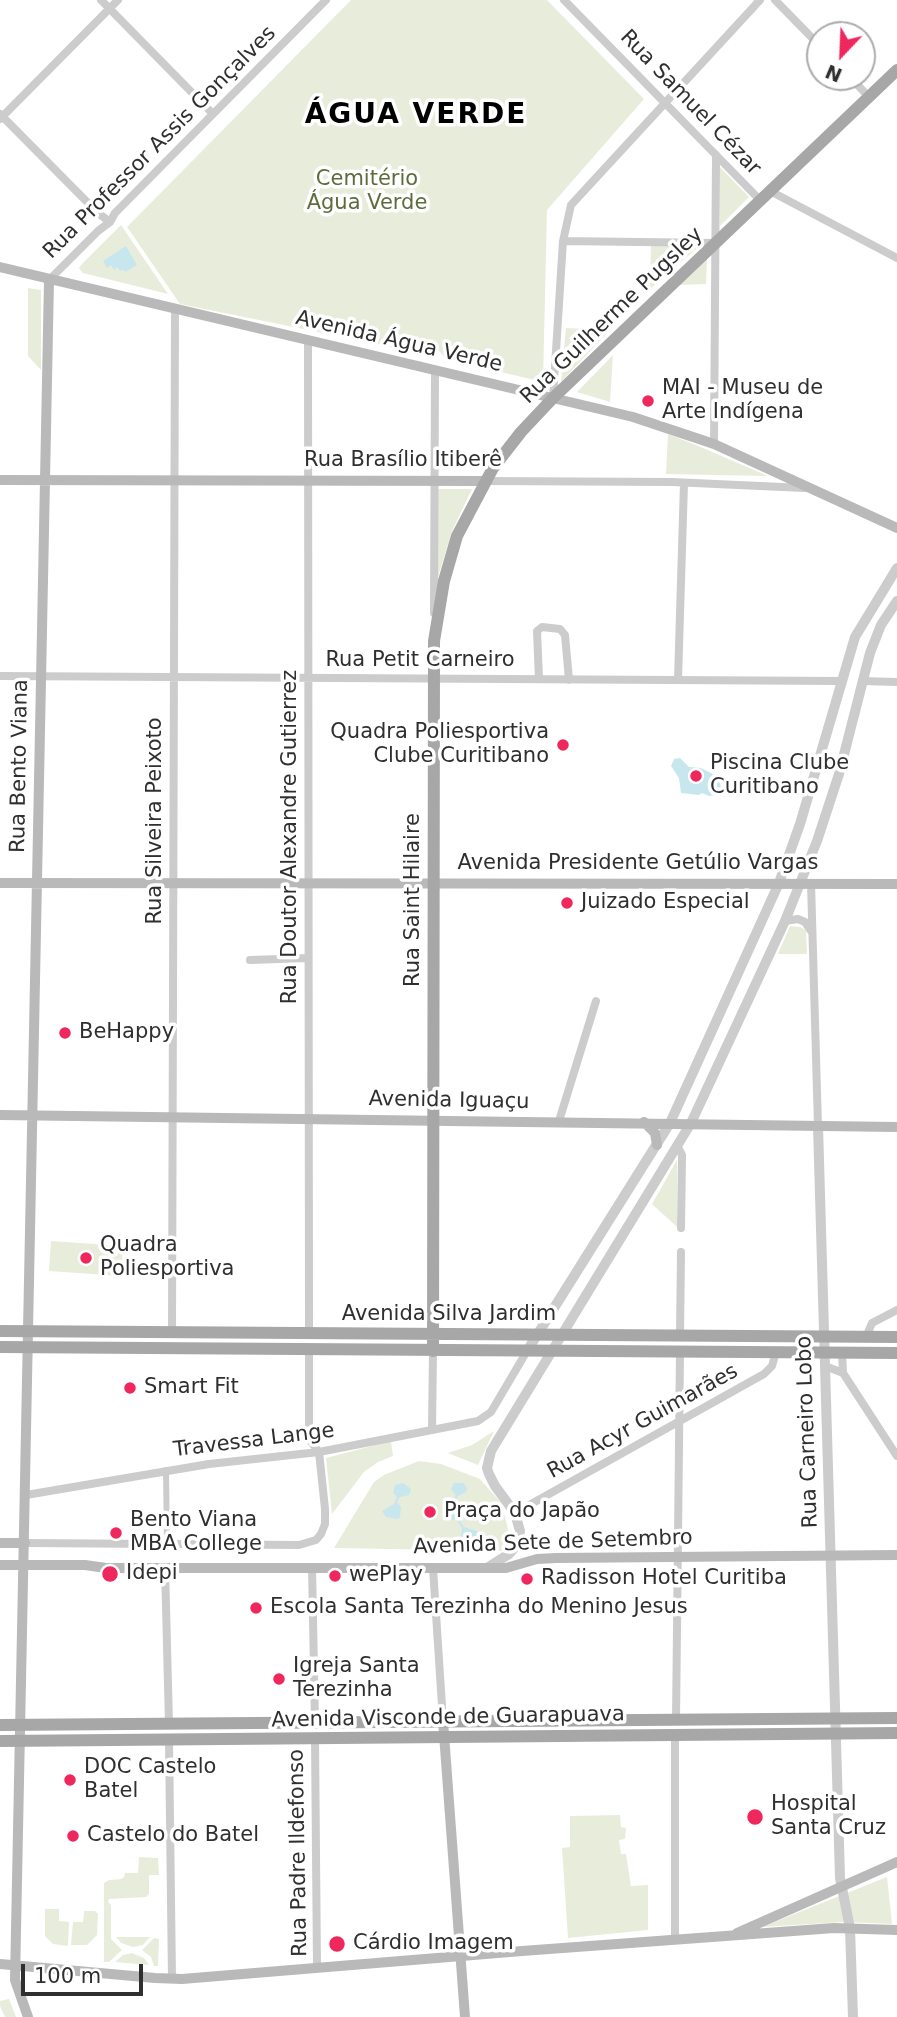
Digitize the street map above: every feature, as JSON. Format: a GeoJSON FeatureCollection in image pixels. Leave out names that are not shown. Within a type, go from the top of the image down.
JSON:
{"type":"FeatureCollection","features":[{"type":"Feature","properties":{"kind":"main road","name":"Rua Guilherme Pugsley"},"geometry":{"type":"LineString","coordinates":[[434,641],[450,558],[466,516],[509,445],[553,398],[897,70]]}},
{"type":"Feature","properties":{"kind":"main road","name":"Avenida Água Verde"},"geometry":{"type":"LineString","coordinates":[[0,267],[634,417],[714,444],[897,528]]}},
{"type":"Feature","properties":{"kind":"main road","name":"Rua Bento Viana"},"geometry":{"type":"LineString","coordinates":[[28,2017],[17,1989],[16,1966],[49,280]]}},
{"type":"Feature","properties":{"kind":"main road","name":"Rua Brasílio Itiberê"},"geometry":{"type":"LineString","coordinates":[[0,480],[485,481]]}},
{"type":"Feature","properties":{"kind":"main road","name":"Rua Saint Hilaire"},"geometry":{"type":"LineString","coordinates":[[433,1351],[434,641]]}},
{"type":"Feature","properties":{"kind":"main road","name":"Avenida Presidente Getúlio Vargas"},"geometry":{"type":"LineString","coordinates":[[0,883],[897,884]]}},
{"type":"Feature","properties":{"kind":"main road","name":"Avenida Iguaçu"},"geometry":{"type":"LineString","coordinates":[[0,1115],[897,1127]]}},
{"type":"Feature","properties":{"kind":"main road"},"geometry":{"type":"LineString","coordinates":[[644,1122],[655,1133],[657,1145]]}},
{"type":"Feature","properties":{"kind":"main road","name":"Avenida Silva Jardim"},"geometry":{"type":"LineString","coordinates":[[0,1331],[897,1337]]}},
{"type":"Feature","properties":{"kind":"main road"},"geometry":{"type":"LineString","coordinates":[[106,1348],[140,1332]]}},
{"type":"Feature","properties":{"kind":"main road"},"geometry":{"type":"LineString","coordinates":[[195,1333],[215,1349]]}},
{"type":"Feature","properties":{"kind":"main road"},"geometry":{"type":"LineString","coordinates":[[585,1335],[605,1352]]}},
{"type":"Feature","properties":{"kind":"main road","name":"Avenida Silva Jardim"},"geometry":{"type":"LineString","coordinates":[[0,1347],[897,1353]]}},
{"type":"Feature","properties":{"kind":"main road"},"geometry":{"type":"LineString","coordinates":[[0,1543],[25,1543]]}},
{"type":"Feature","properties":{"kind":"main road","name":"Avenida Sete de Setembro"},"geometry":{"type":"LineString","coordinates":[[0,1564],[506,1568],[537,1559],[556,1558],[897,1555]]}},
{"type":"Feature","properties":{"kind":"main road","name":"Avenida Visconde de Guarapuava"},"geometry":{"type":"LineString","coordinates":[[0,1725],[897,1718]]}},
{"type":"Feature","properties":{"kind":"main road"},"geometry":{"type":"LineString","coordinates":[[772,1719],[796,1734]]}},
{"type":"Feature","properties":{"kind":"main road"},"geometry":{"type":"LineString","coordinates":[[443,1721],[465,2017]]}},
{"type":"Feature","properties":{"kind":"main road"},"geometry":{"type":"LineString","coordinates":[[361,1722],[387,1738]]}},
{"type":"Feature","properties":{"kind":"main road"},"geometry":{"type":"LineString","coordinates":[[229,1739],[249,1723]]}},
{"type":"Feature","properties":{"kind":"main road"},"geometry":{"type":"LineString","coordinates":[[126,1724],[143,1740]]}},
{"type":"Feature","properties":{"kind":"main road","name":"Avenida Visconde de Guarapuava"},"geometry":{"type":"LineString","coordinates":[[0,1741],[897,1733]]}},
{"type":"Feature","properties":{"kind":"main road"},"geometry":{"type":"LineString","coordinates":[[731,1936],[897,1862]]}},
{"type":"Feature","properties":{"kind":"main road"},"geometry":{"type":"LineString","coordinates":[[0,1964],[172,1979],[731,1936],[850,1928],[897,1930]]}},
{"type":"Feature","properties":{"kind":"street"},"geometry":{"type":"LineString","coordinates":[[102,0],[214,114]]}},
{"type":"Feature","properties":{"kind":"street"},"geometry":{"type":"LineString","coordinates":[[110,222],[1,116],[118,0]]}},
{"type":"Feature","properties":{"kind":"street"},"geometry":{"type":"LineString","coordinates":[[310,0],[318,8]]}},
{"type":"Feature","properties":{"kind":"street","name":"Rua Professor Assis Gonçalves"},"geometry":{"type":"LineString","coordinates":[[49,280],[110,222],[115,213],[326,0]]}},
{"type":"Feature","properties":{"kind":"street","name":"Rua Samuel Cézar"},"geometry":{"type":"LineString","coordinates":[[564,0],[716,155],[765,196],[897,258]]}},
{"type":"Feature","properties":{"kind":"street"},"geometry":{"type":"LineString","coordinates":[[553,398],[563,241],[568,211],[574,201],[760,0]]}},
{"type":"Feature","properties":{"kind":"street"},"geometry":{"type":"LineString","coordinates":[[775,0],[806,32]]}},
{"type":"Feature","properties":{"kind":"street"},"geometry":{"type":"LineString","coordinates":[[863,91],[869,97]]}},
{"type":"Feature","properties":{"kind":"street"},"geometry":{"type":"LineString","coordinates":[[714,444],[716,155]]}},
{"type":"Feature","properties":{"kind":"street"},"geometry":{"type":"LineString","coordinates":[[563,241],[716,243]]}},
{"type":"Feature","properties":{"kind":"street","name":"Rua Silveira Peixoto"},"geometry":{"type":"LineString","coordinates":[[172,1332],[175,310]]}},
{"type":"Feature","properties":{"kind":"street","name":"Rua Doutor Alexandre Gutierrez"},"geometry":{"type":"LineString","coordinates":[[308,341],[309,1334]]}},
{"type":"Feature","properties":{"kind":"street","name":"Rua Saint Hilaire"},"geometry":{"type":"LineString","coordinates":[[434,641],[435,370]]}},
{"type":"Feature","properties":{"kind":"street","name":"Rua Brasílio Itiberê"},"geometry":{"type":"LineString","coordinates":[[485,481],[684,483],[806,488]]}},
{"type":"Feature","properties":{"kind":"street"},"geometry":{"type":"LineString","coordinates":[[678,680],[684,483]]}},
{"type":"Feature","properties":{"kind":"street"},"geometry":{"type":"LineString","coordinates":[[527,1351],[670,1123],[779,883],[803,816],[858,630],[897,568]]}},
{"type":"Feature","properties":{"kind":"street"},"geometry":{"type":"LineString","coordinates":[[487,1568],[509,1554],[516,1546],[520,1531],[515,1513],[495,1486],[487,1468],[488,1460],[560,1335],[691,1124],[805,883],[833,795],[874,639],[897,601]]}},
{"type":"Feature","properties":{"kind":"street"},"geometry":{"type":"LineString","coordinates":[[539,679],[537,631],[542,627],[560,629],[565,635],[569,680]]}},
{"type":"Feature","properties":{"kind":"street","name":"Rua Petit Carneiro"},"geometry":{"type":"LineString","coordinates":[[0,676],[841,681]]}},
{"type":"Feature","properties":{"kind":"street"},"geometry":{"type":"LineString","coordinates":[[862,681],[897,682]]}},
{"type":"Feature","properties":{"kind":"street","name":"Rua Carneiro Lobo"},"geometry":{"type":"LineString","coordinates":[[805,883],[812,934],[841,1887],[850,1928],[853,2017]]}},
{"type":"Feature","properties":{"kind":"street"},"geometry":{"type":"LineString","coordinates":[[785,921],[799,919],[810,928],[812,934]]}},
{"type":"Feature","properties":{"kind":"street"},"geometry":{"type":"LineString","coordinates":[[250,960],[308,958]]}},
{"type":"Feature","properties":{"kind":"street"},"geometry":{"type":"LineString","coordinates":[[559,1121],[596,1001]]}},
{"type":"Feature","properties":{"kind":"street"},"geometry":{"type":"LineString","coordinates":[[678,1147],[682,1155],[681,1228]]}},
{"type":"Feature","properties":{"kind":"street"},"geometry":{"type":"LineString","coordinates":[[680,1336],[681,1252]]}},
{"type":"Feature","properties":{"kind":"street"},"geometry":{"type":"LineString","coordinates":[[866,1337],[872,1323],[897,1310]]}},
{"type":"Feature","properties":{"kind":"street"},"geometry":{"type":"LineString","coordinates":[[25,1543],[299,1545],[316,1540],[325,1524],[319,1452],[311,1442],[309,1431],[309,1350]]}},
{"type":"Feature","properties":{"kind":"street","name":"Rua Saint Hilaire"},"geometry":{"type":"LineString","coordinates":[[432,1430],[433,1351]]}},
{"type":"Feature","properties":{"kind":"street","name":"Travessa Lange"},"geometry":{"type":"LineString","coordinates":[[26,1495],[166,1471],[319,1452],[485,1418],[527,1351]]}},
{"type":"Feature","properties":{"kind":"street"},"geometry":{"type":"LineString","coordinates":[[676,1720],[680,1352]]}},
{"type":"Feature","properties":{"kind":"street","name":"Rua Acyr Guimarães"},"geometry":{"type":"LineString","coordinates":[[515,1513],[764,1374],[772,1366],[776,1352]]}},
{"type":"Feature","properties":{"kind":"street"},"geometry":{"type":"LineString","coordinates":[[842,1353],[843,1373],[897,1456]]}},
{"type":"Feature","properties":{"kind":"street"},"geometry":{"type":"LineString","coordinates":[[825,1366],[843,1373]]}},
{"type":"Feature","properties":{"kind":"street"},"geometry":{"type":"LineString","coordinates":[[166,1471],[167,1544]]}},
{"type":"Feature","properties":{"kind":"street"},"geometry":{"type":"LineString","coordinates":[[164,1567],[169,1724]]}},
{"type":"Feature","properties":{"kind":"street","name":"Rua Padre Ildefonso"},"geometry":{"type":"LineString","coordinates":[[312,1567],[315,1723]]}},
{"type":"Feature","properties":{"kind":"street"},"geometry":{"type":"LineString","coordinates":[[433,1568],[443,1721]]}},
{"type":"Feature","properties":{"kind":"street"},"geometry":{"type":"LineString","coordinates":[[675,1940],[676,1735]]}},
{"type":"Feature","properties":{"kind":"street","name":"Rua Padre Ildefonso"},"geometry":{"type":"LineString","coordinates":[[315,1738],[317,1968]]}},
{"type":"Feature","properties":{"kind":"street"},"geometry":{"type":"LineString","coordinates":[[169,1740],[172,1979]]}},
{"type":"Feature","properties":{"kind":"green space","name":"Cemitério Água Verde"},"geometry":{"type":"Polygon","coordinates":[[[351,0],[547,0],[644,99],[547,210],[543,382],[446,359],[439,351],[430,348],[417,352],[180,304],[127,227],[351,0]]]}},
{"type":"Feature","properties":{"kind":"green space"},"geometry":{"type":"Polygon","coordinates":[[[719,166],[749,197],[720,226],[719,166]]]}},
{"type":"Feature","properties":{"kind":"green space"},"geometry":{"type":"Polygon","coordinates":[[[121,225],[168,294],[81,271],[79,268],[82,264],[121,225]]]}},
{"type":"Feature","properties":{"kind":"green space"},"geometry":{"type":"Polygon","coordinates":[[[703,243],[650,289],[651,244],[703,243]]]}},
{"type":"Feature","properties":{"kind":"green space"},"geometry":{"type":"Polygon","coordinates":[[[707,256],[706,284],[677,285],[707,256]]]}},
{"type":"Feature","properties":{"kind":"green space"},"geometry":{"type":"Polygon","coordinates":[[[28,288],[41,290],[41,370],[28,356],[28,288]]]}},
{"type":"Feature","properties":{"kind":"green space"},"geometry":{"type":"Polygon","coordinates":[[[566,328],[610,330],[561,382],[566,328]]]}},
{"type":"Feature","properties":{"kind":"green space"},"geometry":{"type":"Polygon","coordinates":[[[613,355],[610,402],[577,392],[613,355]]]}},
{"type":"Feature","properties":{"kind":"green space"},"geometry":{"type":"Polygon","coordinates":[[[668,434],[696,445],[768,476],[666,474],[668,434]]]}},
{"type":"Feature","properties":{"kind":"green space"},"geometry":{"type":"Polygon","coordinates":[[[438,489],[472,489],[452,531],[438,577],[438,489]]]}},
{"type":"Feature","properties":{"kind":"green space"},"geometry":{"type":"Polygon","coordinates":[[[790,926],[806,930],[807,954],[778,954],[790,926]]]}},
{"type":"Feature","properties":{"kind":"green space"},"geometry":{"type":"Polygon","coordinates":[[[677,1160],[677,1227],[652,1204],[677,1160]]]}},
{"type":"Feature","properties":{"kind":"green space","name":"Quadra Poliesportiva"},"geometry":{"type":"Polygon","coordinates":[[[51,1241],[123,1246],[121,1276],[49,1271],[51,1241]]]}},
{"type":"Feature","properties":{"kind":"green space"},"geometry":{"type":"Polygon","coordinates":[[[494,1431],[478,1465],[448,1453],[472,1445],[494,1431]]]}},
{"type":"Feature","properties":{"kind":"green space"},"geometry":{"type":"Polygon","coordinates":[[[391,1441],[393,1456],[364,1472],[332,1514],[326,1458],[391,1441]]]}},
{"type":"Feature","properties":{"kind":"green space","name":"Praça do Japão"},"geometry":{"type":"Polygon","coordinates":[[[419,1461],[441,1464],[480,1479],[502,1504],[510,1538],[509,1547],[502,1551],[334,1548],[374,1482],[384,1475],[419,1461]]]}},
{"type":"Feature","properties":{"kind":"green space"},"geometry":{"type":"Polygon","coordinates":[[[620,1815],[621,1827],[626,1828],[625,1839],[619,1840],[620,1848],[621,1854],[626,1854],[631,1886],[648,1885],[648,1930],[568,1938],[562,1848],[570,1847],[570,1816],[620,1815]]]}},
{"type":"Feature","properties":{"kind":"green space"},"geometry":{"type":"Polygon","coordinates":[[[139,1857],[158,1858],[159,1875],[149,1875],[149,1894],[146,1897],[109,1899],[111,1939],[122,1950],[109,1962],[104,1962],[104,1883],[121,1879],[125,1873],[138,1873],[139,1857]]]}},
{"type":"Feature","properties":{"kind":"green space"},"geometry":{"type":"Polygon","coordinates":[[[887,1877],[892,1924],[844,1922],[762,1927],[887,1877]]]}},
{"type":"Feature","properties":{"kind":"green space"},"geometry":{"type":"Polygon","coordinates":[[[45,1909],[59,1909],[59,1921],[69,1922],[68,1946],[53,1944],[45,1936],[45,1909]]]}},
{"type":"Feature","properties":{"kind":"green space"},"geometry":{"type":"Polygon","coordinates":[[[84,1911],[95,1911],[98,1914],[97,1935],[87,1945],[71,1945],[73,1922],[83,1922],[84,1911]]]}},
{"type":"Feature","properties":{"kind":"green space"},"geometry":{"type":"Polygon","coordinates":[[[116,1937],[150,1937],[143,1945],[133,1947],[121,1943],[116,1937]]]}},
{"type":"Feature","properties":{"kind":"green space"},"geometry":{"type":"Polygon","coordinates":[[[154,1938],[159,1939],[158,1966],[154,1966],[151,1957],[142,1950],[154,1938]]]}},
{"type":"Feature","properties":{"kind":"green space"},"geometry":{"type":"Polygon","coordinates":[[[132,1953],[144,1958],[149,1965],[115,1962],[123,1955],[132,1953]]]}},
{"type":"Feature","properties":{"kind":"green space"},"geometry":{"type":"Polygon","coordinates":[[[9,1999],[16,2017],[5,2017],[0,2006],[0,2001],[9,1999]]]}},
{"type":"Feature","properties":{"kind":"water"},"geometry":{"type":"Polygon","coordinates":[[[126,246],[137,265],[125,272],[117,267],[114,270],[111,265],[107,268],[103,261],[126,246]]]}},
{"type":"Feature","properties":{"kind":"water","name":"Piscina Clube Curitibano"},"geometry":{"type":"Polygon","coordinates":[[[680,758],[689,767],[701,768],[713,774],[721,788],[717,795],[681,793],[679,778],[671,766],[674,759],[680,758]]]}},
{"type":"Feature","properties":{"kind":"water"},"geometry":{"type":"Polygon","coordinates":[[[403,1483],[411,1489],[409,1495],[400,1497],[397,1502],[401,1507],[400,1517],[386,1517],[382,1511],[394,1504],[397,1497],[393,1493],[395,1485],[403,1483]]]}},
{"type":"Feature","properties":{"kind":"water"},"geometry":{"type":"Polygon","coordinates":[[[454,1483],[463,1483],[467,1488],[452,1506],[456,1508],[458,1518],[464,1527],[480,1532],[483,1538],[475,1549],[460,1548],[462,1528],[457,1520],[448,1519],[442,1512],[456,1496],[451,1489],[454,1483]]]}},
{"type":"Feature","properties":{"kind":"place","name":"MAI - Museu de Arte Indígena"},"geometry":{"type":"Point","coordinates":[648,401]}},
{"type":"Feature","properties":{"kind":"place","name":"Quadra Poliesportiva Clube Curitibano"},"geometry":{"type":"Point","coordinates":[563,745]}},
{"type":"Feature","properties":{"kind":"place","name":"Piscina Clube Curitibano"},"geometry":{"type":"Point","coordinates":[696,776]}},
{"type":"Feature","properties":{"kind":"place","name":"Juizado Especial"},"geometry":{"type":"Point","coordinates":[567,903]}},
{"type":"Feature","properties":{"kind":"place","name":"BeHappy"},"geometry":{"type":"Point","coordinates":[65,1033]}},
{"type":"Feature","properties":{"kind":"place","name":"Quadra Poliesportiva"},"geometry":{"type":"Point","coordinates":[86,1258]}},
{"type":"Feature","properties":{"kind":"place","name":"Smart Fit"},"geometry":{"type":"Point","coordinates":[130,1388]}},
{"type":"Feature","properties":{"kind":"place","name":"Praça do Japão"},"geometry":{"type":"Point","coordinates":[430,1512]}},
{"type":"Feature","properties":{"kind":"place","name":"Bento Viana MBA College"},"geometry":{"type":"Point","coordinates":[116,1533]}},
{"type":"Feature","properties":{"kind":"place","name":"Idepi"},"geometry":{"type":"Point","coordinates":[110,1574]}},
{"type":"Feature","properties":{"kind":"place","name":"wePlay"},"geometry":{"type":"Point","coordinates":[335,1576]}},
{"type":"Feature","properties":{"kind":"place","name":"Radisson Hotel Curitiba"},"geometry":{"type":"Point","coordinates":[527,1579]}},
{"type":"Feature","properties":{"kind":"place","name":"Escola Santa Terezinha do Menino Jesus"},"geometry":{"type":"Point","coordinates":[256,1608]}},
{"type":"Feature","properties":{"kind":"place","name":"Igreja Santa Terezinha"},"geometry":{"type":"Point","coordinates":[279,1679]}},
{"type":"Feature","properties":{"kind":"place","name":"DOC Castelo Batel"},"geometry":{"type":"Point","coordinates":[70,1780]}},
{"type":"Feature","properties":{"kind":"place","name":"Hospital Santa Cruz"},"geometry":{"type":"Point","coordinates":[755,1817]}},
{"type":"Feature","properties":{"kind":"place","name":"Castelo do Batel"},"geometry":{"type":"Point","coordinates":[73,1836]}},
{"type":"Feature","properties":{"kind":"place","name":"Cárdio Imagem"},"geometry":{"type":"Point","coordinates":[337,1944]}},
{"type":"Feature","properties":{"kind":"district","name":"ÁGUA VERDE"},"geometry":{"type":"Point","coordinates":[416,116]}}]}
